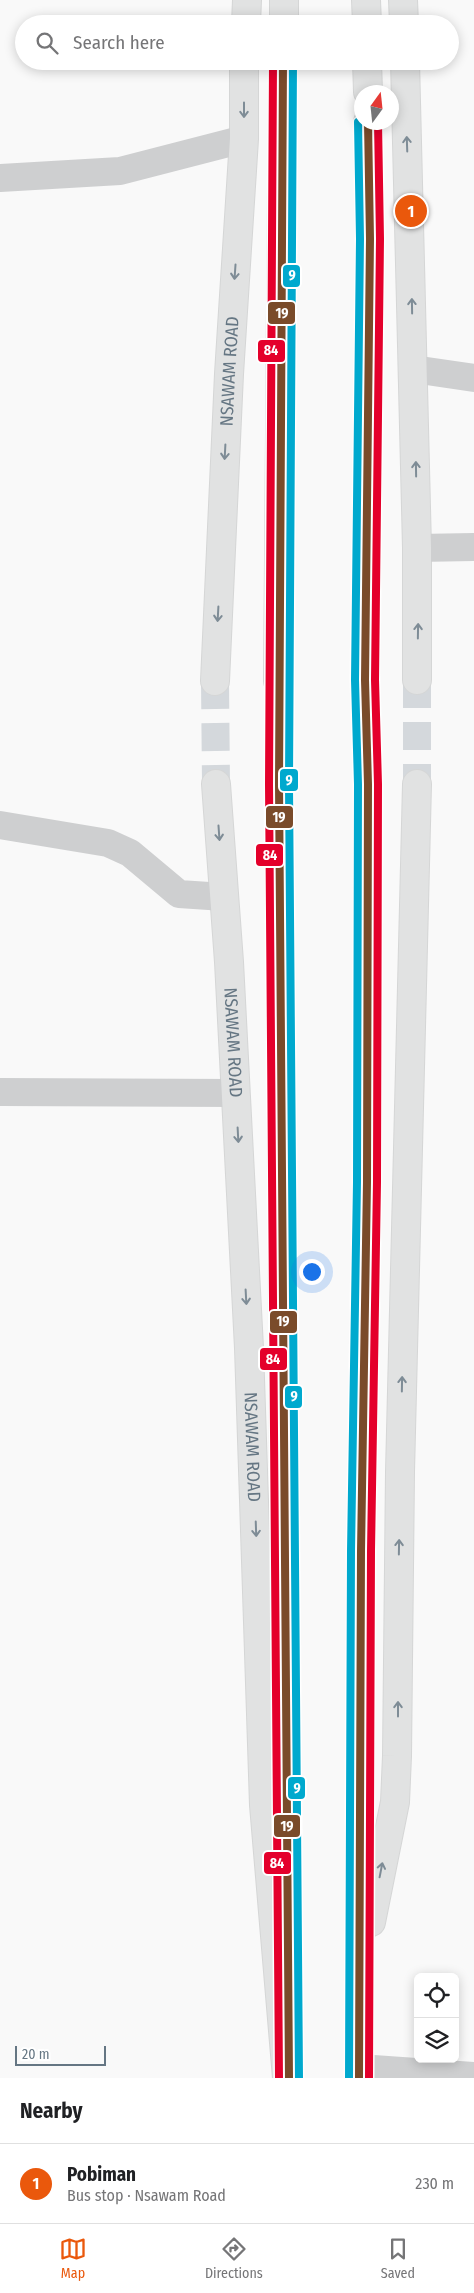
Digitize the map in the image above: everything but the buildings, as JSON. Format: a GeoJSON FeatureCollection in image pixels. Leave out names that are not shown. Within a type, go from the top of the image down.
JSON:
{"type":"FeatureCollection","features":[{"type":"Feature","properties":{"kind":"highway"},"geometry":{"type":"LineString","coordinates":[[246,15],[247,0]]}},
{"type":"Feature","properties":{"kind":"highway"},"geometry":{"type":"LineString","coordinates":[[284,0],[284,15]]}},
{"type":"Feature","properties":{"kind":"highway"},"geometry":{"type":"LineString","coordinates":[[366,0],[366,15]]}},
{"type":"Feature","properties":{"kind":"highway"},"geometry":{"type":"LineString","coordinates":[[403,0],[404,15]]}},
{"type":"Feature","properties":{"kind":"highway","name":"NSAWAM ROAD"},"geometry":{"type":"LineString","coordinates":[[215,680],[228,374],[244,139],[244,70]]}},
{"type":"Feature","properties":{"kind":"highway"},"geometry":{"type":"LineString","coordinates":[[278,681],[284,70]]}},
{"type":"Feature","properties":{"kind":"highway"},"geometry":{"type":"LineString","coordinates":[[367,70],[368,85]]}},
{"type":"Feature","properties":{"kind":"highway"},"geometry":{"type":"LineString","coordinates":[[405,70],[417,548],[417,680]]}},
{"type":"Feature","properties":{"kind":"highway"},"geometry":{"type":"LineString","coordinates":[[365,680],[370,239],[368,130]]}},
{"type":"Feature","properties":{"kind":"highway","name":"NSAWAM ROAD"},"geometry":{"type":"LineString","coordinates":[[216,784],[236,1093],[249,1348],[264,1805],[288,2078]]}},
{"type":"Feature","properties":{"kind":"highway","name":"NSAWAM ROAD"},"geometry":{"type":"LineString","coordinates":[[279,784],[288,2078]]}},
{"type":"Feature","properties":{"kind":"highway"},"geometry":{"type":"LineString","coordinates":[[359,2073],[361,1560],[367,1182],[368,784]]}},
{"type":"Feature","properties":{"kind":"highway"},"geometry":{"type":"LineString","coordinates":[[358,1987],[395,1802],[400,1472],[417,784]]}},
{"type":"Feature","properties":{"kind":"street"},"geometry":{"type":"LineString","coordinates":[[0,178],[120,172],[244,139]]}},
{"type":"Feature","properties":{"kind":"street"},"geometry":{"type":"LineString","coordinates":[[413,369],[474,378]]}},
{"type":"Feature","properties":{"kind":"street"},"geometry":{"type":"LineString","coordinates":[[417,548],[474,547]]}},
{"type":"Feature","properties":{"kind":"street"},"geometry":{"type":"LineString","coordinates":[[0,825],[108,843],[130,853],[179,894],[224,897]]}},
{"type":"Feature","properties":{"kind":"street"},"geometry":{"type":"LineString","coordinates":[[0,1092],[236,1093]]}},
{"type":"Feature","properties":{"kind":"street"},"geometry":{"type":"LineString","coordinates":[[359,2073],[474,2076]]}},
{"type":"Feature","properties":{"kind":"tunnel"},"geometry":{"type":"LineString","coordinates":[[365,680],[368,784]]}},
{"type":"Feature","properties":{"kind":"tunnel"},"geometry":{"type":"LineString","coordinates":[[417,680],[417,784]]}},
{"type":"Feature","properties":{"kind":"tunnel"},"geometry":{"type":"LineString","coordinates":[[215,681],[216,784]]}},
{"type":"Feature","properties":{"kind":"tunnel"},"geometry":{"type":"LineString","coordinates":[[278,681],[279,784]]}},
{"type":"Feature","properties":{"kind":"transit line","name":"84"},"geometry":{"type":"LineString","coordinates":[[273,70],[269,784],[279,2078]]}},
{"type":"Feature","properties":{"kind":"transit line","name":"19"},"geometry":{"type":"LineString","coordinates":[[283,70],[279,784],[289,2078]]}},
{"type":"Feature","properties":{"kind":"transit line","name":"9"},"geometry":{"type":"LineString","coordinates":[[293,70],[289,784],[299,2078]]}},
{"type":"Feature","properties":{"kind":"transit line","name":"9"},"geometry":{"type":"LineString","coordinates":[[349,2078],[351,1551],[357,1182],[358,784],[355,680],[360,239],[358,130]]}},
{"type":"Feature","properties":{"kind":"transit line","name":"19"},"geometry":{"type":"LineString","coordinates":[[359,2078],[361,1551],[367,1182],[368,784],[365,680],[370,239],[368,130]]}},
{"type":"Feature","properties":{"kind":"transit line","name":"84"},"geometry":{"type":"LineString","coordinates":[[369,2078],[371,1551],[377,1182],[378,784],[375,680],[380,239],[378,130]]}},
{"type":"Feature","properties":{"kind":"place","name":"Pobiman"},"geometry":{"type":"Point","coordinates":[411,211]}}]}
